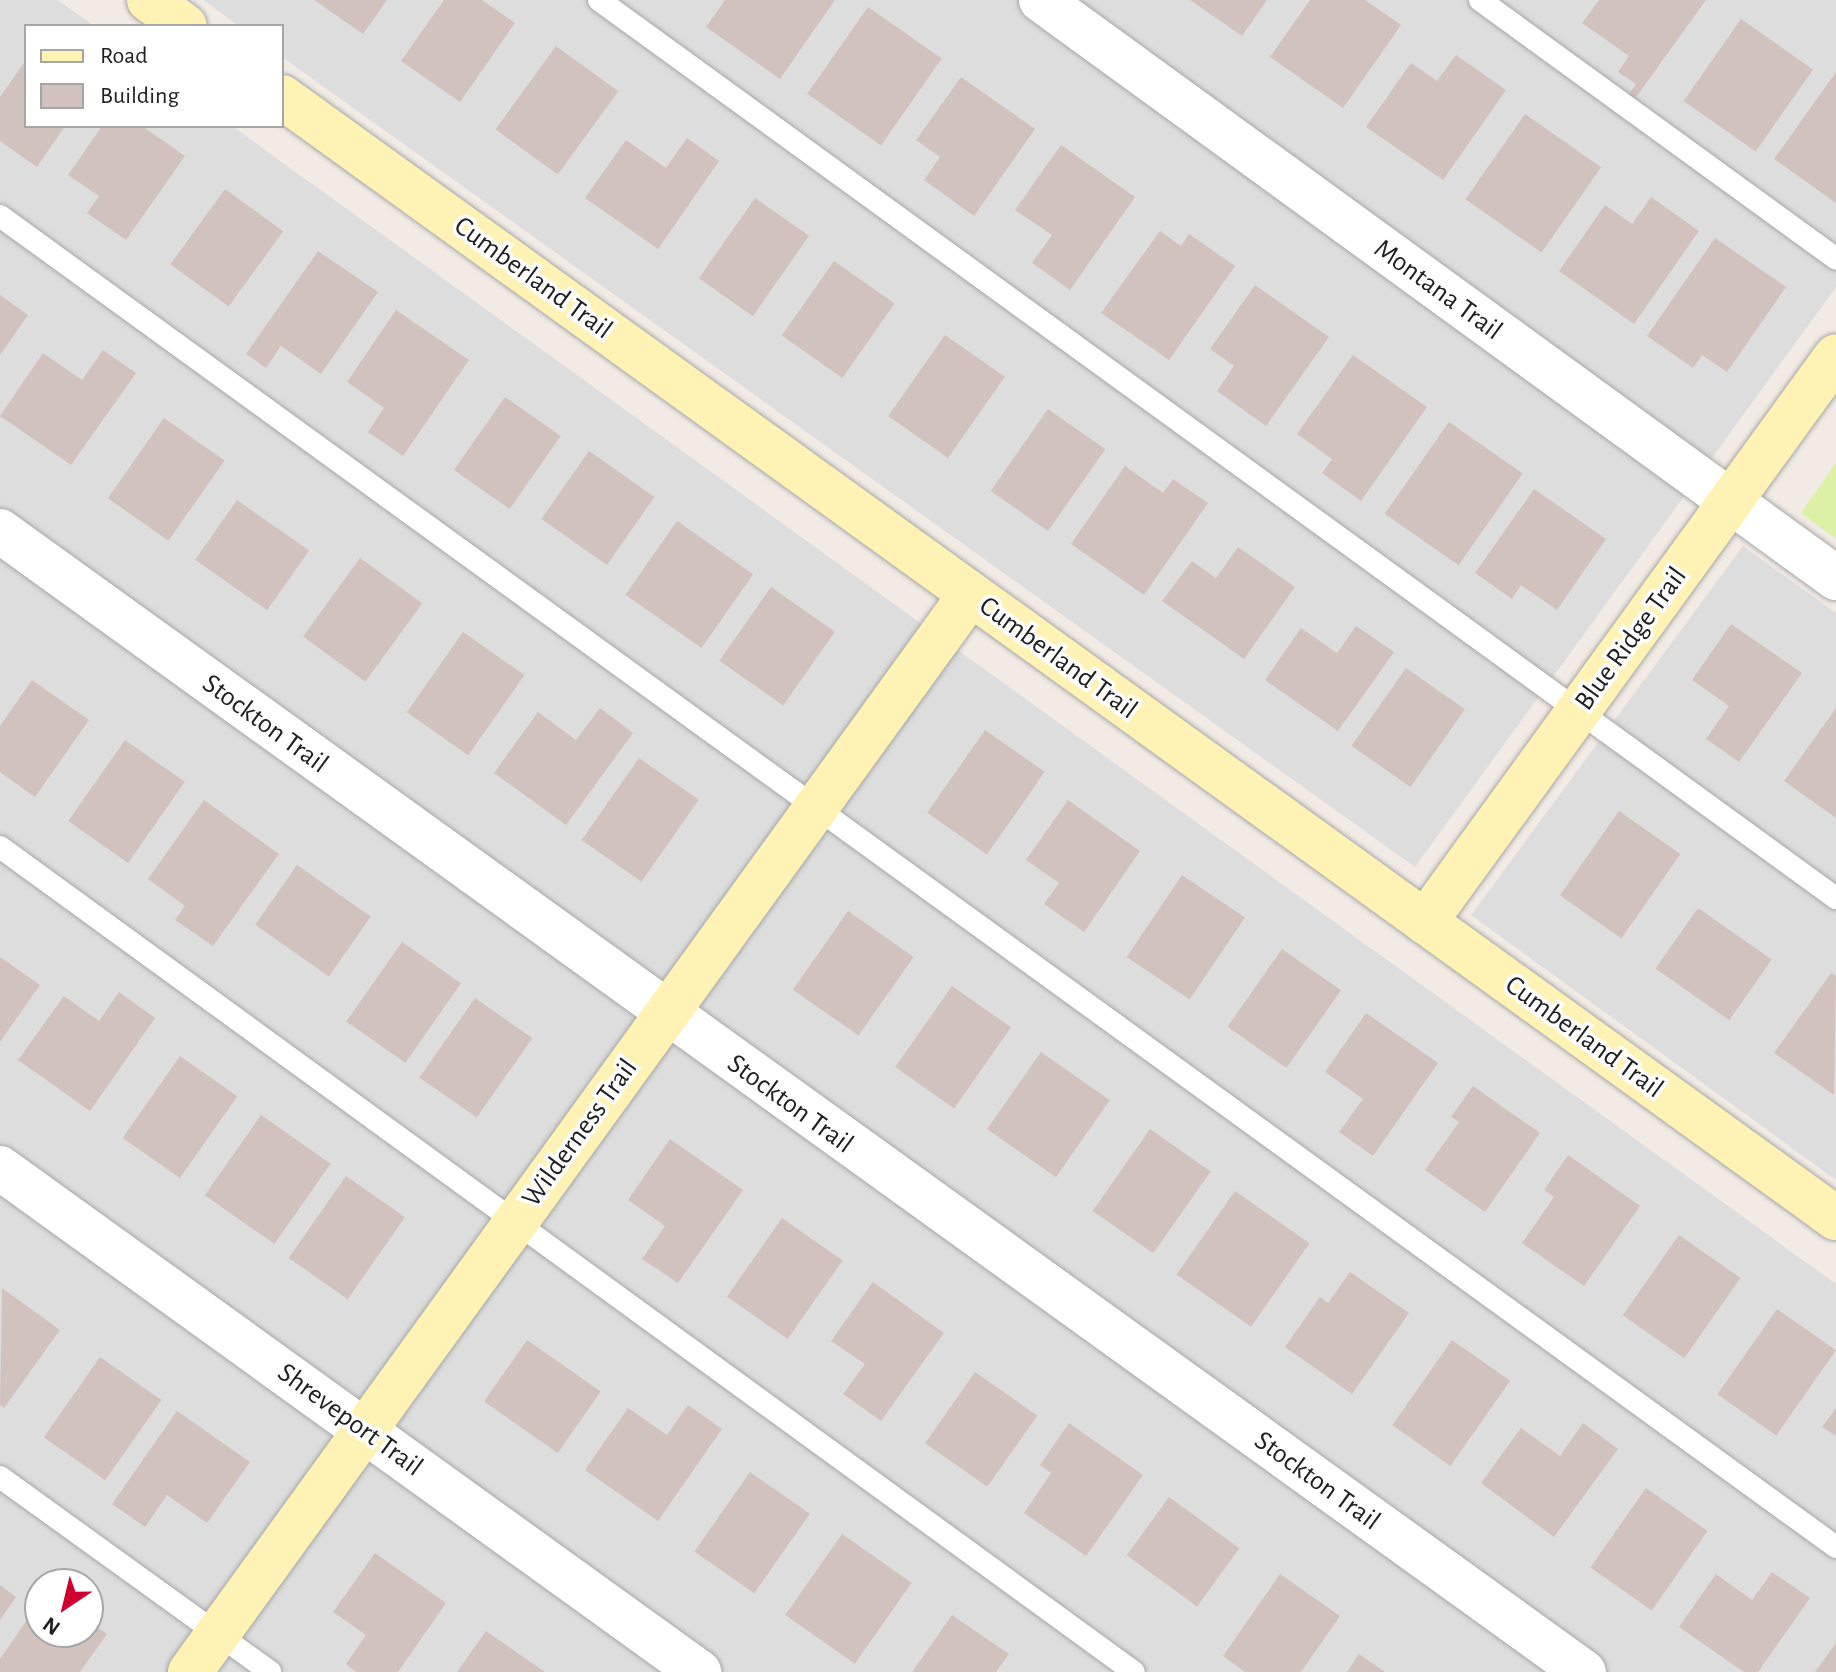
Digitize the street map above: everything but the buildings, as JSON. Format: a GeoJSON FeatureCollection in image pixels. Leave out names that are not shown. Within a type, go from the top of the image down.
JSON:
{"type":"FeatureCollection","features":[{"type":"Feature","properties":{"kind":"street"},"geometry":{"type":"LineString","coordinates":[[149,0],[182,24]]}},
{"type":"Feature","properties":{"kind":"street","name":"Montana Trail"},"geometry":{"type":"LineString","coordinates":[[1041,0],[1836,578]]}},
{"type":"Feature","properties":{"kind":"street","name":"Cumberland Trail"},"geometry":{"type":"LineString","coordinates":[[284,98],[1836,1218]]}},
{"type":"Feature","properties":{"kind":"street","name":"Blue Ridge Trail"},"geometry":{"type":"LineString","coordinates":[[1425,922],[1836,356]]}},
{"type":"Feature","properties":{"kind":"street","name":"Stockton Trail"},"geometry":{"type":"LineString","coordinates":[[0,531],[666,1015],[1584,1672]]}},
{"type":"Feature","properties":{"kind":"street","name":"Wilderness Trail"},"geometry":{"type":"LineString","coordinates":[[190,1672],[970,595]]}},
{"type":"Feature","properties":{"kind":"street","name":"Shreveport Trail"},"geometry":{"type":"LineString","coordinates":[[0,1168],[699,1672]]}},
{"type":"Feature","properties":{"kind":"lane"},"geometry":{"type":"LineString","coordinates":[[599,0],[1836,898]]}},
{"type":"Feature","properties":{"kind":"lane"},"geometry":{"type":"LineString","coordinates":[[1480,0],[1836,259]]}},
{"type":"Feature","properties":{"kind":"lane"},"geometry":{"type":"LineString","coordinates":[[0,216],[1836,1547]]}},
{"type":"Feature","properties":{"kind":"lane"},"geometry":{"type":"LineString","coordinates":[[0,847],[1134,1672]]}},
{"type":"Feature","properties":{"kind":"lane"},"geometry":{"type":"LineString","coordinates":[[0,1477],[270,1672]]}},
{"type":"Feature","properties":{"kind":"shaded area"},"geometry":{"type":"Polygon","coordinates":[[[0,0],[58,0],[91,24],[24,24],[24,128],[235,128],[1836,1284],[1836,1672],[0,1672],[0,0]]]}},
{"type":"Feature","properties":{"kind":"shaded area"},"geometry":{"type":"Polygon","coordinates":[[[203,0],[1836,0],[1836,287],[1415,867],[284,58],[284,24],[236,24],[203,0]]]}},
{"type":"Feature","properties":{"kind":"shaded area"},"geometry":{"type":"Polygon","coordinates":[[[1743,546],[1836,613],[1836,1180],[1471,915],[1743,546]]]}},
{"type":"Feature","properties":{"kind":"green space"},"geometry":{"type":"Polygon","coordinates":[[[1836,463],[1836,539],[1801,513],[1836,463]]]}}]}
